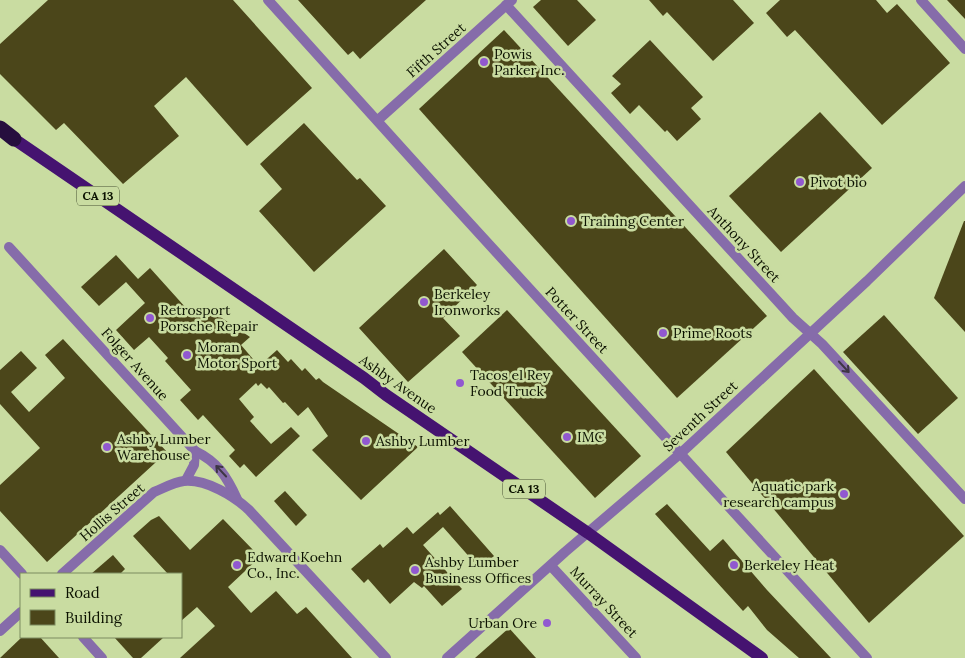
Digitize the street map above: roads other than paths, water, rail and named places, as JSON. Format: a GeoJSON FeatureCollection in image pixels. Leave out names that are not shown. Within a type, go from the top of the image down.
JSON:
{"type":"FeatureCollection","features":[{"type":"Feature","properties":{"kind":"highway","name":"CA 13"},"geometry":{"type":"LineString","coordinates":[[0,130],[14,139]]}},
{"type":"Feature","properties":{"kind":"main road","name":"Ashby Avenue"},"geometry":{"type":"LineString","coordinates":[[14,139],[356,372],[386,395],[588,533],[762,658]]}},
{"type":"Feature","properties":{"kind":"street","name":"Potter Street"},"geometry":{"type":"LineString","coordinates":[[268,0],[499,256],[867,658]]}},
{"type":"Feature","properties":{"kind":"street"},"geometry":{"type":"LineString","coordinates":[[921,0],[965,49]]}},
{"type":"Feature","properties":{"kind":"street","name":"Fifth Street"},"geometry":{"type":"LineString","coordinates":[[378,120],[509,3]]}},
{"type":"Feature","properties":{"kind":"street","name":"Anthony Street"},"geometry":{"type":"LineString","coordinates":[[509,3],[793,318],[822,344],[965,499]]}},
{"type":"Feature","properties":{"kind":"street","name":"Seventh Street"},"geometry":{"type":"LineString","coordinates":[[447,658],[681,453],[867,281],[965,186]]}},
{"type":"Feature","properties":{"kind":"street","name":"Folger Avenue"},"geometry":{"type":"LineString","coordinates":[[10,246],[195,451],[207,457],[228,479],[237,499]]}},
{"type":"Feature","properties":{"kind":"street"},"geometry":{"type":"LineString","coordinates":[[186,480],[194,465],[195,451]]}},
{"type":"Feature","properties":{"kind":"street","name":"Folger Avenue"},"geometry":{"type":"LineString","coordinates":[[186,480],[222,490],[237,499],[386,658]]}},
{"type":"Feature","properties":{"kind":"street","name":"Hollis Street"},"geometry":{"type":"LineString","coordinates":[[63,573],[154,492],[171,484],[186,480]]}},
{"type":"Feature","properties":{"kind":"street"},"geometry":{"type":"LineString","coordinates":[[0,550],[21,573]]}},
{"type":"Feature","properties":{"kind":"street","name":"Murray Street"},"geometry":{"type":"LineString","coordinates":[[551,566],[636,658]]}},
{"type":"Feature","properties":{"kind":"street"},"geometry":{"type":"LineString","coordinates":[[0,631],[20,613]]}},
{"type":"Feature","properties":{"kind":"street"},"geometry":{"type":"LineString","coordinates":[[84,638],[102,658]]}},
{"type":"Feature","properties":{"kind":"place","name":"Powis Parker Inc."},"geometry":{"type":"Point","coordinates":[484,62]}},
{"type":"Feature","properties":{"kind":"place","name":"Pivot bio"},"geometry":{"type":"Point","coordinates":[800,182]}},
{"type":"Feature","properties":{"kind":"place","name":"Training Center"},"geometry":{"type":"Point","coordinates":[571,221]}},
{"type":"Feature","properties":{"kind":"place","name":"Berkeley Ironworks"},"geometry":{"type":"Point","coordinates":[424,302]}},
{"type":"Feature","properties":{"kind":"place","name":"Retrosport Porsche Repair"},"geometry":{"type":"Point","coordinates":[150,318]}},
{"type":"Feature","properties":{"kind":"place","name":"Prime Roots"},"geometry":{"type":"Point","coordinates":[663,333]}},
{"type":"Feature","properties":{"kind":"place","name":"Moran Motor Sport"},"geometry":{"type":"Point","coordinates":[187,355]}},
{"type":"Feature","properties":{"kind":"place","name":"Tacos el Rey Food Truck"},"geometry":{"type":"Point","coordinates":[460,383]}},
{"type":"Feature","properties":{"kind":"place","name":"IMC"},"geometry":{"type":"Point","coordinates":[567,437]}},
{"type":"Feature","properties":{"kind":"place","name":"Ashby Lumber"},"geometry":{"type":"Point","coordinates":[366,441]}},
{"type":"Feature","properties":{"kind":"place","name":"Ashby Lumber Warehouse"},"geometry":{"type":"Point","coordinates":[107,447]}},
{"type":"Feature","properties":{"kind":"place","name":"Aquatic park research campus"},"geometry":{"type":"Point","coordinates":[844,494]}},
{"type":"Feature","properties":{"kind":"place","name":"Edward Koehn Co., Inc."},"geometry":{"type":"Point","coordinates":[237,565]}},
{"type":"Feature","properties":{"kind":"place","name":"Berkeley Heat"},"geometry":{"type":"Point","coordinates":[734,565]}},
{"type":"Feature","properties":{"kind":"place","name":"Ashby Lumber Business Offices"},"geometry":{"type":"Point","coordinates":[415,570]}},
{"type":"Feature","properties":{"kind":"place","name":"Urban Ore"},"geometry":{"type":"Point","coordinates":[547,623]}}]}
